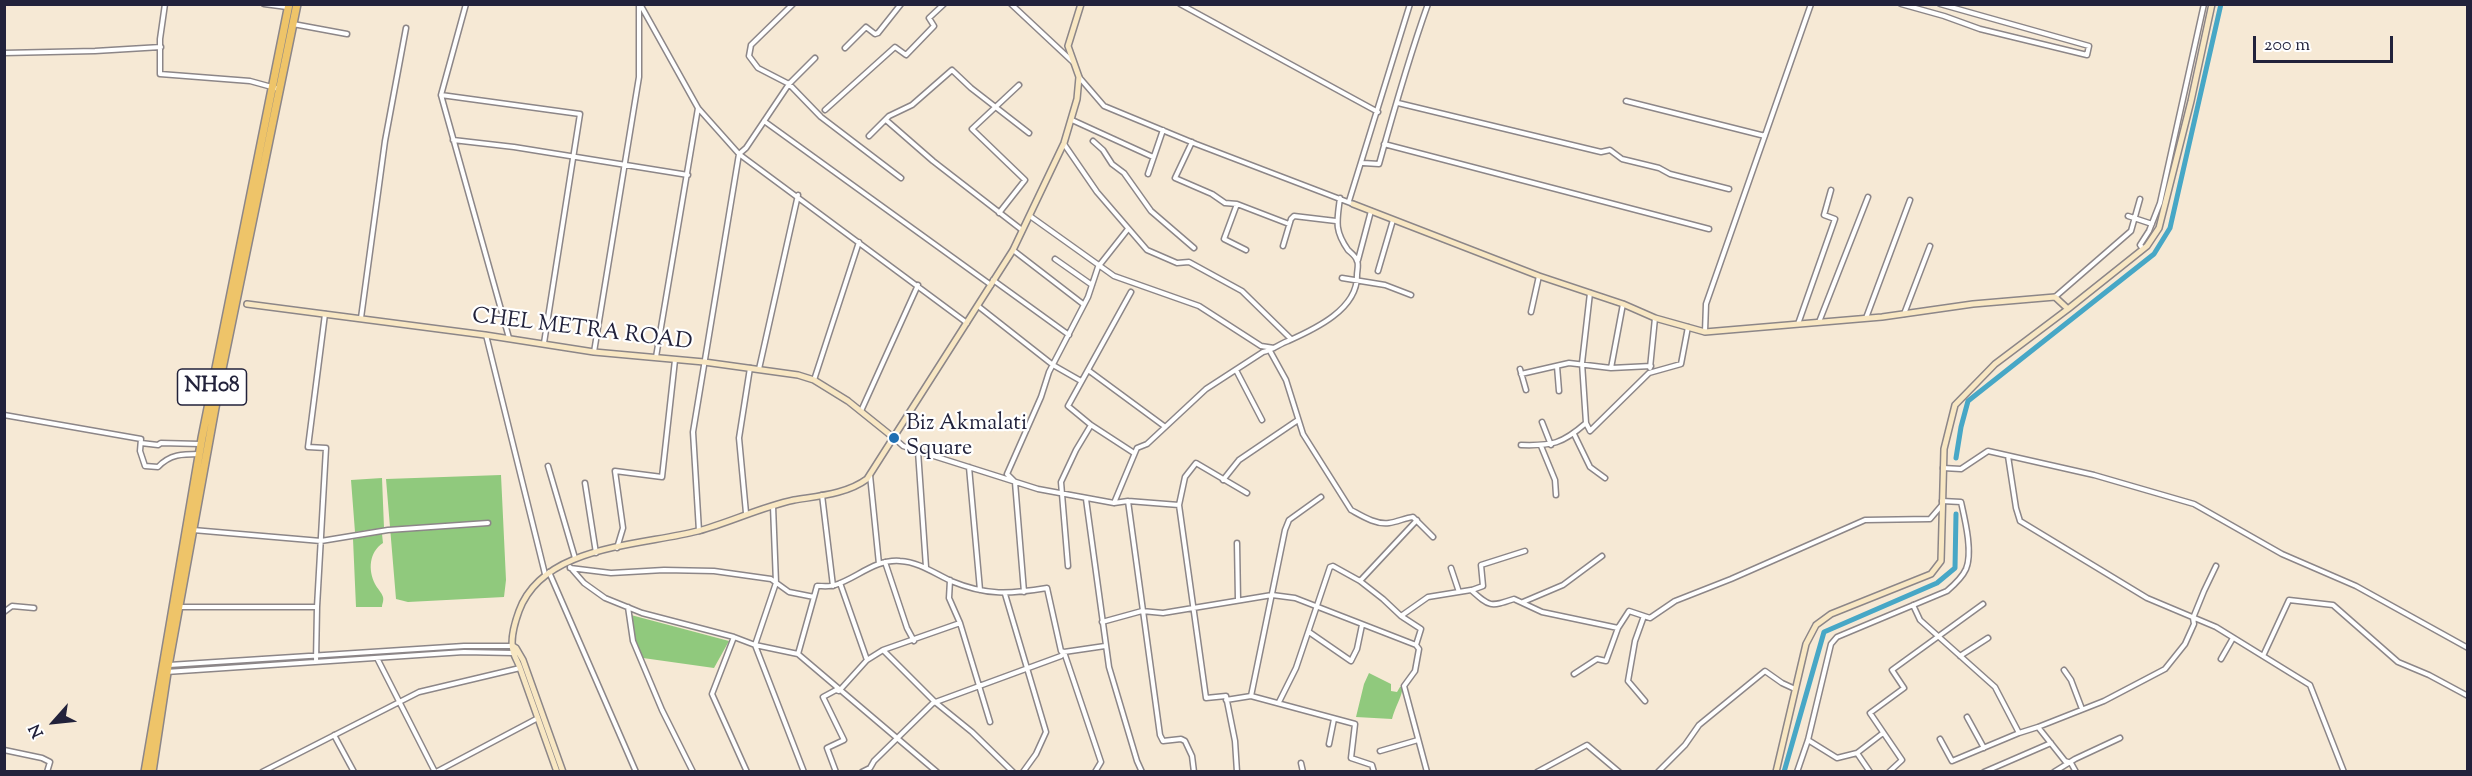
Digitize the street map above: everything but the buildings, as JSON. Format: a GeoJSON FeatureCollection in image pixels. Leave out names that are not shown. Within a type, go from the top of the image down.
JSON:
{"type":"FeatureCollection","features":[{"type":"Feature","properties":{"kind":"highway","name":"NH08"},"geometry":{"type":"LineString","coordinates":[[145,771],[203,455],[239,291],[289,6]]}},
{"type":"Feature","properties":{"kind":"highway","name":"NH08"},"geometry":{"type":"LineString","coordinates":[[203,455],[201,444],[259,155],[297,8]]}},
{"type":"Feature","properties":{"kind":"highway","name":"NH08"},"geometry":{"type":"LineString","coordinates":[[152,771],[165,669],[193,530],[196,492]]}},
{"type":"Feature","properties":{"kind":"highway","name":"NH08"},"geometry":{"type":"LineString","coordinates":[[145,771],[158,726]]}},
{"type":"Feature","properties":{"kind":"street"},"geometry":{"type":"LineString","coordinates":[[165,4],[160,39],[160,74],[250,81],[275,88]]}},
{"type":"Feature","properties":{"kind":"street"},"geometry":{"type":"LineString","coordinates":[[264,4],[297,8]]}},
{"type":"Feature","properties":{"kind":"street"},"geometry":{"type":"LineString","coordinates":[[465,4],[441,95],[509,338]]}},
{"type":"Feature","properties":{"kind":"street"},"geometry":{"type":"LineString","coordinates":[[639,4],[698,108],[740,154],[967,323]]}},
{"type":"Feature","properties":{"kind":"street"},"geometry":{"type":"LineString","coordinates":[[594,352],[639,77],[639,4]]}},
{"type":"Feature","properties":{"kind":"street"},"geometry":{"type":"LineString","coordinates":[[793,4],[751,45],[749,56],[758,68],[789,84],[821,117],[901,178]]}},
{"type":"Feature","properties":{"kind":"street"},"geometry":{"type":"LineString","coordinates":[[845,48],[866,27],[875,34],[878,33],[902,4]]}},
{"type":"Feature","properties":{"kind":"street"},"geometry":{"type":"LineString","coordinates":[[825,110],[895,47],[906,55],[934,26],[929,18],[944,4]]}},
{"type":"Feature","properties":{"kind":"street"},"geometry":{"type":"LineString","coordinates":[[1011,4],[1076,64]]}},
{"type":"Feature","properties":{"kind":"street"},"geometry":{"type":"LineString","coordinates":[[557,771],[513,650],[514,630],[521,605],[532,588],[547,573],[575,558],[699,531],[746,513],[856,488],[870,475],[1013,250],[1064,143],[1077,99],[1079,77],[1068,46],[1081,4]]}},
{"type":"Feature","properties":{"kind":"street"},"geometry":{"type":"LineString","coordinates":[[1180,4],[1378,112]]}},
{"type":"Feature","properties":{"kind":"street"},"geometry":{"type":"LineString","coordinates":[[1351,202],[1410,4]]}},
{"type":"Feature","properties":{"kind":"street"},"geometry":{"type":"LineString","coordinates":[[1363,163],[1379,164],[1398,103],[1403,77],[1428,4]]}},
{"type":"Feature","properties":{"kind":"street"},"geometry":{"type":"LineString","coordinates":[[1706,332],[1706,304],[1811,4]]}},
{"type":"Feature","properties":{"kind":"street"},"geometry":{"type":"LineString","coordinates":[[1901,4],[1944,16],[1980,30],[2087,55],[2090,46],[1940,4]]}},
{"type":"Feature","properties":{"kind":"street"},"geometry":{"type":"LineString","coordinates":[[2143,249],[2140,245],[2152,224],[2160,203],[2204,4]]}},
{"type":"Feature","properties":{"kind":"street"},"geometry":{"type":"LineString","coordinates":[[1776,771],[1806,644],[1816,625],[1831,614],[1931,574],[1941,561],[1944,449],[1955,405],[1995,364],[2143,249],[2159,228],[2212,4]]}},
{"type":"Feature","properties":{"kind":"street"},"geometry":{"type":"LineString","coordinates":[[293,24],[347,34]]}},
{"type":"Feature","properties":{"kind":"street"},"geometry":{"type":"LineString","coordinates":[[361,318],[385,141],[406,28]]}},
{"type":"Feature","properties":{"kind":"street"},"geometry":{"type":"LineString","coordinates":[[4,53],[161,47]]}},
{"type":"Feature","properties":{"kind":"street"},"geometry":{"type":"LineString","coordinates":[[699,531],[693,432],[740,154],[789,84],[815,58]]}},
{"type":"Feature","properties":{"kind":"street"},"geometry":{"type":"LineString","coordinates":[[869,136],[889,116],[912,105],[952,70],[971,88],[1029,133]]}},
{"type":"Feature","properties":{"kind":"street"},"geometry":{"type":"LineString","coordinates":[[1079,77],[1104,106],[1192,142],[1539,276],[1623,304],[1654,318],[1706,332],[1866,318],[1973,304],[2055,297],[2131,231],[2140,199]]}},
{"type":"Feature","properties":{"kind":"street"},"geometry":{"type":"LineString","coordinates":[[999,213],[1024,180],[972,129],[1018,85]]}},
{"type":"Feature","properties":{"kind":"street"},"geometry":{"type":"LineString","coordinates":[[441,95],[580,114],[544,343]]}},
{"type":"Feature","properties":{"kind":"street"},"geometry":{"type":"LineString","coordinates":[[1626,101],[1765,136]]}},
{"type":"Feature","properties":{"kind":"street"},"geometry":{"type":"LineString","coordinates":[[1398,103],[1601,153],[1610,150],[1622,159],[1729,189]]}},
{"type":"Feature","properties":{"kind":"street"},"geometry":{"type":"LineString","coordinates":[[656,358],[698,108]]}},
{"type":"Feature","properties":{"kind":"street"},"geometry":{"type":"LineString","coordinates":[[886,120],[933,161],[1023,230]]}},
{"type":"Feature","properties":{"kind":"street"},"geometry":{"type":"LineString","coordinates":[[1072,120],[1153,157]]}},
{"type":"Feature","properties":{"kind":"street"},"geometry":{"type":"LineString","coordinates":[[764,121],[1069,335]]}},
{"type":"Feature","properties":{"kind":"street"},"geometry":{"type":"LineString","coordinates":[[1148,174],[1163,130]]}},
{"type":"Feature","properties":{"kind":"street"},"geometry":{"type":"LineString","coordinates":[[453,141],[573,156],[688,175]]}},
{"type":"Feature","properties":{"kind":"street"},"geometry":{"type":"LineString","coordinates":[[1093,141],[1103,150],[1112,164],[1124,172],[1151,211],[1194,248]]}},
{"type":"Feature","properties":{"kind":"street"},"geometry":{"type":"LineString","coordinates":[[1192,142],[1175,178],[1225,203],[1237,204],[1289,224]]}},
{"type":"Feature","properties":{"kind":"street"},"geometry":{"type":"LineString","coordinates":[[1064,143],[1097,192],[1147,250],[1177,262],[1189,262],[1242,291],[1291,339]]}},
{"type":"Feature","properties":{"kind":"street"},"geometry":{"type":"LineString","coordinates":[[1384,144],[1709,229]]}},
{"type":"Feature","properties":{"kind":"street"},"geometry":{"type":"LineString","coordinates":[[1798,324],[1835,219],[1824,215],[1831,190]]}},
{"type":"Feature","properties":{"kind":"street"},"geometry":{"type":"LineString","coordinates":[[759,369],[798,195]]}},
{"type":"Feature","properties":{"kind":"street"},"geometry":{"type":"LineString","coordinates":[[1819,322],[1868,197]]}},
{"type":"Feature","properties":{"kind":"street"},"geometry":{"type":"LineString","coordinates":[[1340,198],[1336,221],[1337,231],[1357,261]]}},
{"type":"Feature","properties":{"kind":"street"},"geometry":{"type":"LineString","coordinates":[[1866,318],[1910,200]]}},
{"type":"Feature","properties":{"kind":"street"},"geometry":{"type":"LineString","coordinates":[[1237,204],[1224,239],[1246,250]]}},
{"type":"Feature","properties":{"kind":"street"},"geometry":{"type":"LineString","coordinates":[[1114,503],[1137,448],[1147,444],[1206,389],[1263,352],[1307,334],[1346,304],[1356,288],[1357,261],[1371,211]]}},
{"type":"Feature","properties":{"kind":"street"},"geometry":{"type":"LineString","coordinates":[[1030,216],[1098,267],[1114,276],[1199,306],[1261,346],[1272,349]]}},
{"type":"Feature","properties":{"kind":"street"},"geometry":{"type":"LineString","coordinates":[[1283,246],[1289,224],[1294,216],[1336,221]]}},
{"type":"Feature","properties":{"kind":"street"},"geometry":{"type":"LineString","coordinates":[[2128,216],[2152,224]]}},
{"type":"Feature","properties":{"kind":"street"},"geometry":{"type":"LineString","coordinates":[[1378,271],[1393,220]]}},
{"type":"Feature","properties":{"kind":"street"},"geometry":{"type":"LineString","coordinates":[[1024,592],[1015,482],[1007,474],[1098,267],[1128,229]]}},
{"type":"Feature","properties":{"kind":"street"},"geometry":{"type":"LineString","coordinates":[[814,380],[859,242]]}},
{"type":"Feature","properties":{"kind":"street"},"geometry":{"type":"LineString","coordinates":[[1904,314],[1930,246]]}},
{"type":"Feature","properties":{"kind":"street"},"geometry":{"type":"LineString","coordinates":[[1013,250],[1083,304]]}},
{"type":"Feature","properties":{"kind":"street"},"geometry":{"type":"LineString","coordinates":[[1055,260],[1092,285]]}},
{"type":"Feature","properties":{"kind":"street"},"geometry":{"type":"LineString","coordinates":[[1531,312],[1539,276]]}},
{"type":"Feature","properties":{"kind":"street"},"geometry":{"type":"LineString","coordinates":[[1342,278],[1385,285],[1411,295]]}},
{"type":"Feature","properties":{"kind":"street"},"geometry":{"type":"LineString","coordinates":[[861,411],[918,285]]}},
{"type":"Feature","properties":{"kind":"street"},"geometry":{"type":"LineString","coordinates":[[234,313],[248,304],[239,291]]}},
{"type":"Feature","properties":{"kind":"street"},"geometry":{"type":"LineString","coordinates":[[1131,292],[1068,406],[1090,425],[1134,453]]}},
{"type":"Feature","properties":{"kind":"street"},"geometry":{"type":"LineString","coordinates":[[1590,292],[1582,363],[1586,423],[1590,431],[1649,373],[1681,364],[1688,327]]}},
{"type":"Feature","properties":{"kind":"street"},"geometry":{"type":"LineString","coordinates":[[2055,297],[2068,309]]}},
{"type":"Feature","properties":{"kind":"street","name":"CHEL METRA ROAD"},"geometry":{"type":"LineString","coordinates":[[248,304],[509,338],[594,352],[750,367],[814,380],[861,411],[894,438]]}},
{"type":"Feature","properties":{"kind":"street"},"geometry":{"type":"LineString","coordinates":[[1611,368],[1623,304]]}},
{"type":"Feature","properties":{"kind":"street"},"geometry":{"type":"LineString","coordinates":[[978,306],[1053,365],[1081,381]]}},
{"type":"Feature","properties":{"kind":"street"},"geometry":{"type":"LineString","coordinates":[[316,662],[326,448],[308,447],[325,313]]}},
{"type":"Feature","properties":{"kind":"street"},"geometry":{"type":"LineString","coordinates":[[1649,373],[1654,318]]}},
{"type":"Feature","properties":{"kind":"street"},"geometry":{"type":"LineString","coordinates":[[485,335],[547,573],[636,771]]}},
{"type":"Feature","properties":{"kind":"street"},"geometry":{"type":"LineString","coordinates":[[1272,349],[1286,380],[1298,420],[1316,457],[1351,510],[1362,517],[1382,523],[1413,517],[1433,537]]}},
{"type":"Feature","properties":{"kind":"street"},"geometry":{"type":"LineString","coordinates":[[617,548],[623,528],[615,471],[662,477],[675,360]]}},
{"type":"Feature","properties":{"kind":"street"},"geometry":{"type":"LineString","coordinates":[[1526,390],[1521,372],[1582,363],[1611,368],[1651,366]]}},
{"type":"Feature","properties":{"kind":"street"},"geometry":{"type":"LineString","coordinates":[[1557,366],[1559,391]]}},
{"type":"Feature","properties":{"kind":"street"},"geometry":{"type":"LineString","coordinates":[[746,513],[739,438],[750,367]]}},
{"type":"Feature","properties":{"kind":"street"},"geometry":{"type":"LineString","coordinates":[[1088,370],[1165,427]]}},
{"type":"Feature","properties":{"kind":"street"},"geometry":{"type":"LineString","coordinates":[[1236,370],[1262,420]]}},
{"type":"Feature","properties":{"kind":"street"},"geometry":{"type":"LineString","coordinates":[[4,415],[141,439],[145,466],[158,467],[166,458],[183,454],[203,455]]}},
{"type":"Feature","properties":{"kind":"street"},"geometry":{"type":"LineString","coordinates":[[1223,480],[1239,460],[1298,420]]}},
{"type":"Feature","properties":{"kind":"street"},"geometry":{"type":"LineString","coordinates":[[1542,422],[1551,445]]}},
{"type":"Feature","properties":{"kind":"street"},"geometry":{"type":"LineString","coordinates":[[1521,445],[1541,446],[1564,441],[1586,423]]}},
{"type":"Feature","properties":{"kind":"street"},"geometry":{"type":"LineString","coordinates":[[1068,566],[1061,483],[1090,425]]}},
{"type":"Feature","properties":{"kind":"street"},"geometry":{"type":"LineString","coordinates":[[1574,434],[1590,467],[1605,478]]}},
{"type":"Feature","properties":{"kind":"street"},"geometry":{"type":"LineString","coordinates":[[894,438],[903,446],[918,452],[1038,489],[1114,503],[1128,501],[1179,505]]}},
{"type":"Feature","properties":{"kind":"street"},"geometry":{"type":"LineString","coordinates":[[141,443],[201,444]]}},
{"type":"Feature","properties":{"kind":"street"},"geometry":{"type":"LineString","coordinates":[[1541,446],[1555,480],[1556,495]]}},
{"type":"Feature","properties":{"kind":"street"},"geometry":{"type":"LineString","coordinates":[[1943,468],[1961,469],[1988,451],[2094,475],[2194,504],[2282,554],[2356,586],[2468,648]]}},
{"type":"Feature","properties":{"kind":"street"},"geometry":{"type":"LineString","coordinates":[[918,452],[926,567]]}},
{"type":"Feature","properties":{"kind":"street"},"geometry":{"type":"LineString","coordinates":[[2008,456],[2020,521],[2147,598],[2216,627],[2310,685],[2344,771]]}},
{"type":"Feature","properties":{"kind":"street"},"geometry":{"type":"LineString","coordinates":[[1238,771],[1226,696],[1206,698],[1179,505],[1185,477],[1196,463],[1246,494]]}},
{"type":"Feature","properties":{"kind":"street"},"geometry":{"type":"LineString","coordinates":[[548,466],[575,558]]}},
{"type":"Feature","properties":{"kind":"street"},"geometry":{"type":"LineString","coordinates":[[969,467],[980,590]]}},
{"type":"Feature","properties":{"kind":"street"},"geometry":{"type":"LineString","coordinates":[[870,475],[879,564]]}},
{"type":"Feature","properties":{"kind":"street"},"geometry":{"type":"LineString","coordinates":[[585,483],[596,554]]}},
{"type":"Feature","properties":{"kind":"street"},"geometry":{"type":"LineString","coordinates":[[822,495],[833,586]]}},
{"type":"Feature","properties":{"kind":"street"},"geometry":{"type":"LineString","coordinates":[[1251,696],[1289,520],[1322,497]]}},
{"type":"Feature","properties":{"kind":"street"},"geometry":{"type":"LineString","coordinates":[[1086,499],[1109,668],[1142,771]]}},
{"type":"Feature","properties":{"kind":"street"},"geometry":{"type":"LineString","coordinates":[[1128,501],[1160,735],[1163,741],[1181,739],[1185,741],[1192,756],[1194,771]]}},
{"type":"Feature","properties":{"kind":"street"},"geometry":{"type":"LineString","coordinates":[[1797,771],[1808,740],[1831,644],[1845,632],[1947,591],[1958,581],[1966,568],[1968,532],[1962,502],[1942,503]]}},
{"type":"Feature","properties":{"kind":"street"},"geometry":{"type":"LineString","coordinates":[[1574,674],[1597,659],[1606,661],[1618,628],[1629,611],[1650,618],[1675,601],[1865,520],[1930,519],[1942,503]]}},
{"type":"Feature","properties":{"kind":"street"},"geometry":{"type":"LineString","coordinates":[[772,506],[776,583],[755,645],[804,771]]}},
{"type":"Feature","properties":{"kind":"street"},"geometry":{"type":"LineString","coordinates":[[1360,581],[1417,520]]}},
{"type":"Feature","properties":{"kind":"street"},"geometry":{"type":"LineString","coordinates":[[193,530],[321,541],[388,530],[488,523]]}},
{"type":"Feature","properties":{"kind":"street"},"geometry":{"type":"LineString","coordinates":[[1238,543],[1238,600]]}},
{"type":"Feature","properties":{"kind":"street"},"geometry":{"type":"LineString","coordinates":[[1401,616],[1428,597],[1483,586],[1479,568],[1483,564],[1525,551]]}},
{"type":"Feature","properties":{"kind":"street"},"geometry":{"type":"LineString","coordinates":[[1523,602],[1563,585],[1602,556]]}},
{"type":"Feature","properties":{"kind":"street"},"geometry":{"type":"LineString","coordinates":[[798,654],[817,585],[833,586],[885,562],[901,561],[926,567],[950,580],[980,590],[1005,594],[1047,588],[1061,651],[1064,652],[1101,762],[1095,771]]}},
{"type":"Feature","properties":{"kind":"street"},"geometry":{"type":"LineString","coordinates":[[565,562],[584,583],[604,598],[755,645],[798,654],[839,691],[937,771]]}},
{"type":"Feature","properties":{"kind":"street"},"geometry":{"type":"LineString","coordinates":[[885,562],[907,628],[914,641]]}},
{"type":"Feature","properties":{"kind":"street"},"geometry":{"type":"LineString","coordinates":[[1279,702],[1296,668],[1330,567],[1333,566],[1360,581],[1401,616],[1421,629],[1416,645]]}},
{"type":"Feature","properties":{"kind":"street"},"geometry":{"type":"LineString","coordinates":[[1940,739],[1952,761],[2082,709],[2165,669],[2185,644],[2194,624],[2193,618],[2216,566]]}},
{"type":"Feature","properties":{"kind":"street"},"geometry":{"type":"LineString","coordinates":[[570,568],[611,573],[664,570],[714,571],[776,580],[776,583],[789,592],[814,597]]}},
{"type":"Feature","properties":{"kind":"street"},"geometry":{"type":"LineString","coordinates":[[1451,568],[1459,592]]}},
{"type":"Feature","properties":{"kind":"street"},"geometry":{"type":"LineString","coordinates":[[950,580],[949,598],[960,623],[990,722]]}},
{"type":"Feature","properties":{"kind":"street"},"geometry":{"type":"LineString","coordinates":[[840,583],[867,660]]}},
{"type":"Feature","properties":{"kind":"street"},"geometry":{"type":"LineString","coordinates":[[1471,590],[1488,605],[1493,606],[1514,599],[1542,612],[1618,628]]}},
{"type":"Feature","properties":{"kind":"street"},"geometry":{"type":"LineString","coordinates":[[1005,594],[1046,732],[1036,754],[1023,771]]}},
{"type":"Feature","properties":{"kind":"street"},"geometry":{"type":"LineString","coordinates":[[1102,622],[1142,611],[1163,613],[1272,595],[1295,598],[1362,626],[1416,645],[1419,649],[1415,671],[1404,686],[1427,771]]}},
{"type":"Feature","properties":{"kind":"street"},"geometry":{"type":"LineString","coordinates":[[2263,656],[2289,600],[2333,605],[2398,662],[2429,675],[2468,696]]}},
{"type":"Feature","properties":{"kind":"street"},"geometry":{"type":"LineString","coordinates":[[1889,771],[1902,760],[1870,712],[1904,688],[1892,670],[1983,604]]}},
{"type":"Feature","properties":{"kind":"street"},"geometry":{"type":"LineString","coordinates":[[1913,605],[1920,620],[1995,687],[2019,733]]}},
{"type":"Feature","properties":{"kind":"street"},"geometry":{"type":"LineString","coordinates":[[4,612],[12,606],[34,608]]}},
{"type":"Feature","properties":{"kind":"street"},"geometry":{"type":"LineString","coordinates":[[179,607],[317,607]]}},
{"type":"Feature","properties":{"kind":"street"},"geometry":{"type":"LineString","coordinates":[[628,607],[633,641],[662,710],[693,771]]}},
{"type":"Feature","properties":{"kind":"street"},"geometry":{"type":"LineString","coordinates":[[1644,616],[1635,641],[1628,681],[1646,701]]}},
{"type":"Feature","properties":{"kind":"street"},"geometry":{"type":"LineString","coordinates":[[836,771],[827,748],[844,741],[823,697],[836,690],[839,691],[867,660],[883,650],[960,623]]}},
{"type":"Feature","properties":{"kind":"street"},"geometry":{"type":"LineString","coordinates":[[1309,632],[1352,661],[1358,649],[1362,626]]}},
{"type":"Feature","properties":{"kind":"street"},"geometry":{"type":"LineString","coordinates":[[734,637],[712,694],[747,771]]}},
{"type":"Feature","properties":{"kind":"street"},"geometry":{"type":"LineString","coordinates":[[1959,656],[1988,638]]}},
{"type":"Feature","properties":{"kind":"street"},"geometry":{"type":"LineString","coordinates":[[2221,659],[2233,638]]}},
{"type":"Feature","properties":{"kind":"street"},"geometry":{"type":"LineString","coordinates":[[165,669],[183,671],[413,656],[464,646],[513,650]]}},
{"type":"Feature","properties":{"kind":"street"},"geometry":{"type":"LineString","coordinates":[[464,646],[464,652]]}},
{"type":"Feature","properties":{"kind":"street"},"geometry":{"type":"LineString","coordinates":[[862,771],[872,770],[899,738],[935,702],[1061,656],[1064,652],[1105,646]]}},
{"type":"Feature","properties":{"kind":"street"},"geometry":{"type":"LineString","coordinates":[[165,669],[183,665],[316,655],[413,650],[464,652],[516,648],[524,660],[563,771]]}},
{"type":"Feature","properties":{"kind":"street"},"geometry":{"type":"LineString","coordinates":[[413,650],[413,656]]}},
{"type":"Feature","properties":{"kind":"street"},"geometry":{"type":"LineString","coordinates":[[883,650],[935,702],[972,732],[1013,771]]}},
{"type":"Feature","properties":{"kind":"street"},"geometry":{"type":"LineString","coordinates":[[368,652],[369,659]]}},
{"type":"Feature","properties":{"kind":"street"},"geometry":{"type":"LineString","coordinates":[[377,658],[436,771],[538,718]]}},
{"type":"Feature","properties":{"kind":"street"},"geometry":{"type":"LineString","coordinates":[[183,665],[183,671]]}},
{"type":"Feature","properties":{"kind":"street"},"geometry":{"type":"LineString","coordinates":[[262,771],[272,769],[419,692],[520,668]]}},
{"type":"Feature","properties":{"kind":"street"},"geometry":{"type":"LineString","coordinates":[[2064,670],[2071,680],[2082,709]]}},
{"type":"Feature","properties":{"kind":"street"},"geometry":{"type":"LineString","coordinates":[[1658,771],[1685,745],[1706,719],[1765,672],[1796,689]]}},
{"type":"Feature","properties":{"kind":"street"},"geometry":{"type":"LineString","coordinates":[[1226,700],[1251,696],[1355,724],[1351,758],[1372,765],[1374,771]]}},
{"type":"Feature","properties":{"kind":"street"},"geometry":{"type":"LineString","coordinates":[[1967,717],[1984,748]]}},
{"type":"Feature","properties":{"kind":"street"},"geometry":{"type":"LineString","coordinates":[[1329,744],[1334,719]]}},
{"type":"Feature","properties":{"kind":"street"},"geometry":{"type":"LineString","coordinates":[[2038,727],[2076,771]]}},
{"type":"Feature","properties":{"kind":"street"},"geometry":{"type":"LineString","coordinates":[[1808,740],[1837,758],[1857,753],[1883,734]]}},
{"type":"Feature","properties":{"kind":"street"},"geometry":{"type":"LineString","coordinates":[[334,735],[354,771]]}},
{"type":"Feature","properties":{"kind":"street"},"geometry":{"type":"LineString","coordinates":[[2054,771],[2120,738]]}},
{"type":"Feature","properties":{"kind":"street"},"geometry":{"type":"LineString","coordinates":[[1380,750],[1419,740]]}},
{"type":"Feature","properties":{"kind":"street"},"geometry":{"type":"LineString","coordinates":[[1984,771],[2051,743]]}},
{"type":"Feature","properties":{"kind":"street"},"geometry":{"type":"LineString","coordinates":[[1537,771],[1587,746],[1619,771]]}},
{"type":"Feature","properties":{"kind":"street"},"geometry":{"type":"LineString","coordinates":[[4,750],[50,761],[47,771]]}},
{"type":"Feature","properties":{"kind":"street"},"geometry":{"type":"LineString","coordinates":[[1857,753],[1870,771]]}},
{"type":"Feature","properties":{"kind":"street"},"geometry":{"type":"LineString","coordinates":[[1301,763],[1303,771]]}},
{"type":"Feature","properties":{"kind":"green space"},"geometry":{"type":"Polygon","coordinates":[[[501,475],[506,580],[504,597],[408,602],[396,599],[386,479],[501,475]]]}},
{"type":"Feature","properties":{"kind":"green space"},"geometry":{"type":"Polygon","coordinates":[[[382,478],[384,528],[355,532],[351,480],[382,478]]]}},
{"type":"Feature","properties":{"kind":"green space"},"geometry":{"type":"Polygon","coordinates":[[[382,534],[383,543],[372,556],[371,567],[375,584],[383,597],[382,607],[356,607],[353,539],[382,534]]]}},
{"type":"Feature","properties":{"kind":"green space"},"geometry":{"type":"Polygon","coordinates":[[[631,615],[729,641],[714,668],[643,658],[635,641],[631,615]]]}},
{"type":"Feature","properties":{"kind":"green space"},"geometry":{"type":"Polygon","coordinates":[[[1369,673],[1391,684],[1391,691],[1397,692],[1400,687],[1403,687],[1392,719],[1356,717],[1369,673]]]}},
{"type":"Feature","properties":{"kind":"waterway"},"geometry":{"type":"LineString","coordinates":[[1956,458],[1968,401],[2154,254],[2170,228],[2221,4]]}},
{"type":"Feature","properties":{"kind":"waterway"},"geometry":{"type":"LineString","coordinates":[[1784,772],[1824,632],[1937,583],[1955,568],[1956,514]]}},
{"type":"Feature","properties":{"kind":"place","name":"Biz Akmalati Square"},"geometry":{"type":"Point","coordinates":[894,438]}}]}
